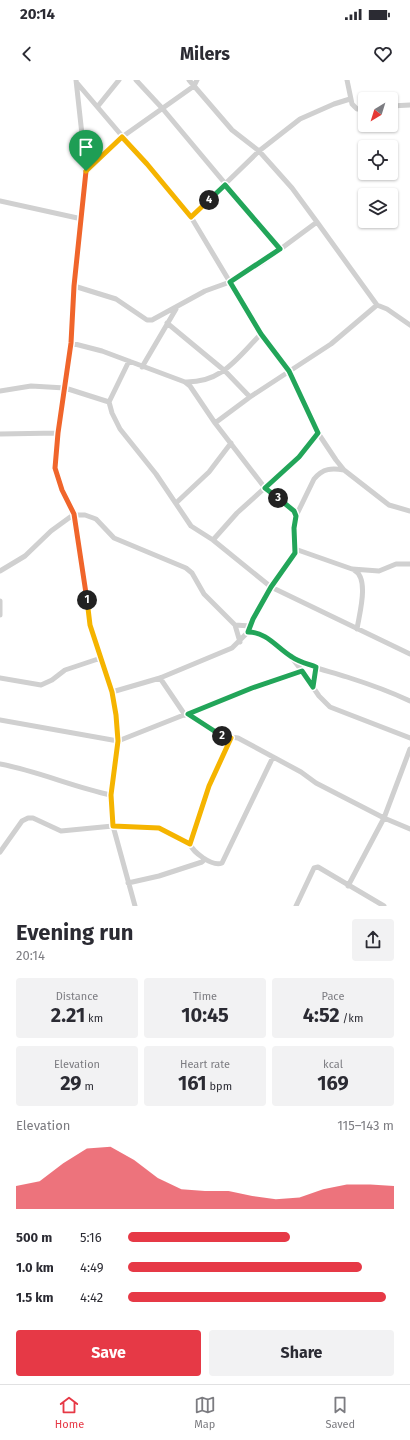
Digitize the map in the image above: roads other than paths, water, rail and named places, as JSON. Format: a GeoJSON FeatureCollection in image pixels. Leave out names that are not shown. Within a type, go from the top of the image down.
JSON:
{"type":"FeatureCollection","features":[{"type":"Feature","properties":{"kind":"street"},"geometry":{"type":"LineString","coordinates":[[98,106],[119,80]]}},
{"type":"Feature","properties":{"kind":"street"},"geometry":{"type":"LineString","coordinates":[[136,80],[162,108],[280,249]]}},
{"type":"Feature","properties":{"kind":"street"},"geometry":{"type":"LineString","coordinates":[[189,80],[232,130],[259,151],[292,188],[377,305],[387,309],[410,325]]}},
{"type":"Feature","properties":{"kind":"street"},"geometry":{"type":"LineString","coordinates":[[86,171],[122,137],[194,86],[197,80]]}},
{"type":"Feature","properties":{"kind":"street"},"geometry":{"type":"LineString","coordinates":[[347,80],[350,99],[354,107],[358,108]]}},
{"type":"Feature","properties":{"kind":"street"},"geometry":{"type":"LineString","coordinates":[[76,81],[191,217],[261,334],[289,371],[318,433],[344,470],[389,504],[410,511]]}},
{"type":"Feature","properties":{"kind":"street"},"geometry":{"type":"LineString","coordinates":[[76,81],[86,171],[74,286],[71,343],[58,433],[55,468],[62,490],[74,514],[90,625],[112,692],[118,741],[111,795],[113,826],[135,906]]}},
{"type":"Feature","properties":{"kind":"street"},"geometry":{"type":"LineString","coordinates":[[191,217],[259,151],[300,119],[334,104],[350,99]]}},
{"type":"Feature","properties":{"kind":"street"},"geometry":{"type":"LineString","coordinates":[[398,106],[410,105]]}},
{"type":"Feature","properties":{"kind":"street"},"geometry":{"type":"LineString","coordinates":[[0,201],[82,219]]}},
{"type":"Feature","properties":{"kind":"street"},"geometry":{"type":"LineString","coordinates":[[74,286],[116,299],[147,320],[152,320],[205,291],[230,282],[280,249],[317,222]]}},
{"type":"Feature","properties":{"kind":"street"},"geometry":{"type":"LineString","coordinates":[[215,423],[250,397],[331,344],[377,305]]}},
{"type":"Feature","properties":{"kind":"street"},"geometry":{"type":"LineString","coordinates":[[142,367],[176,308]]}},
{"type":"Feature","properties":{"kind":"street"},"geometry":{"type":"LineString","coordinates":[[167,323],[225,371],[250,397]]}},
{"type":"Feature","properties":{"kind":"street"},"geometry":{"type":"LineString","coordinates":[[185,382],[204,381],[225,371],[261,334]]}},
{"type":"Feature","properties":{"kind":"street"},"geometry":{"type":"LineString","coordinates":[[71,343],[129,361],[185,382],[190,386],[215,423],[265,488],[293,509],[296,516]]}},
{"type":"Feature","properties":{"kind":"street"},"geometry":{"type":"LineString","coordinates":[[129,361],[109,402],[112,413],[120,429],[176,503],[190,526],[213,540],[271,587],[410,654]]}},
{"type":"Feature","properties":{"kind":"street"},"geometry":{"type":"LineString","coordinates":[[0,391],[31,386],[65,388],[109,402]]}},
{"type":"Feature","properties":{"kind":"street"},"geometry":{"type":"LineString","coordinates":[[0,434],[58,433]]}},
{"type":"Feature","properties":{"kind":"street"},"geometry":{"type":"LineString","coordinates":[[213,540],[237,513],[299,457],[318,433]]}},
{"type":"Feature","properties":{"kind":"street"},"geometry":{"type":"LineString","coordinates":[[176,503],[209,472],[231,443]]}},
{"type":"Feature","properties":{"kind":"street"},"geometry":{"type":"LineString","coordinates":[[112,692],[160,678],[232,648],[240,642],[248,632],[271,587],[293,556],[295,549],[294,528],[296,516],[305,494],[318,474],[328,469],[344,470]]}},
{"type":"Feature","properties":{"kind":"street"},"geometry":{"type":"LineString","coordinates":[[0,571],[25,556],[51,532],[74,514],[85,515],[96,519],[114,538],[186,568],[192,573],[204,594],[235,625],[240,642]]}},
{"type":"Feature","properties":{"kind":"street"},"geometry":{"type":"LineString","coordinates":[[295,549],[352,569],[379,571],[396,564],[410,564]]}},
{"type":"Feature","properties":{"kind":"street"},"geometry":{"type":"LineString","coordinates":[[352,569],[360,575],[363,591],[357,629]]}},
{"type":"Feature","properties":{"kind":"street"},"geometry":{"type":"LineString","coordinates":[[0,601],[0,615]]}},
{"type":"Feature","properties":{"kind":"street"},"geometry":{"type":"LineString","coordinates":[[235,625],[250,626]]}},
{"type":"Feature","properties":{"kind":"street"},"geometry":{"type":"LineString","coordinates":[[248,632],[255,632],[264,636],[292,658],[319,696],[330,707],[410,738]]}},
{"type":"Feature","properties":{"kind":"street"},"geometry":{"type":"LineString","coordinates":[[0,678],[41,685],[52,680],[65,670],[101,658]]}},
{"type":"Feature","properties":{"kind":"street"},"geometry":{"type":"LineString","coordinates":[[292,658],[376,686],[410,701]]}},
{"type":"Feature","properties":{"kind":"street"},"geometry":{"type":"LineString","coordinates":[[313,687],[316,667]]}},
{"type":"Feature","properties":{"kind":"street"},"geometry":{"type":"LineString","coordinates":[[0,720],[118,741],[252,688],[302,671]]}},
{"type":"Feature","properties":{"kind":"street"},"geometry":{"type":"LineString","coordinates":[[160,678],[187,714],[223,736],[238,738],[301,772],[316,783],[384,818],[410,829]]}},
{"type":"Feature","properties":{"kind":"street"},"geometry":{"type":"LineString","coordinates":[[190,844],[209,786],[231,738]]}},
{"type":"Feature","properties":{"kind":"street"},"geometry":{"type":"LineString","coordinates":[[348,886],[384,818],[410,749]]}},
{"type":"Feature","properties":{"kind":"street"},"geometry":{"type":"LineString","coordinates":[[0,852],[22,821],[28,818],[33,818],[61,831],[113,826],[159,828],[190,844],[205,859],[217,865],[222,863],[273,757]]}},
{"type":"Feature","properties":{"kind":"street"},"geometry":{"type":"LineString","coordinates":[[0,764],[16,767],[83,790],[111,795]]}},
{"type":"Feature","properties":{"kind":"street"},"geometry":{"type":"LineString","coordinates":[[128,883],[159,876],[202,862],[205,859]]}},
{"type":"Feature","properties":{"kind":"street"},"geometry":{"type":"LineString","coordinates":[[296,906],[315,867],[322,869],[348,886],[384,906]]}}]}
